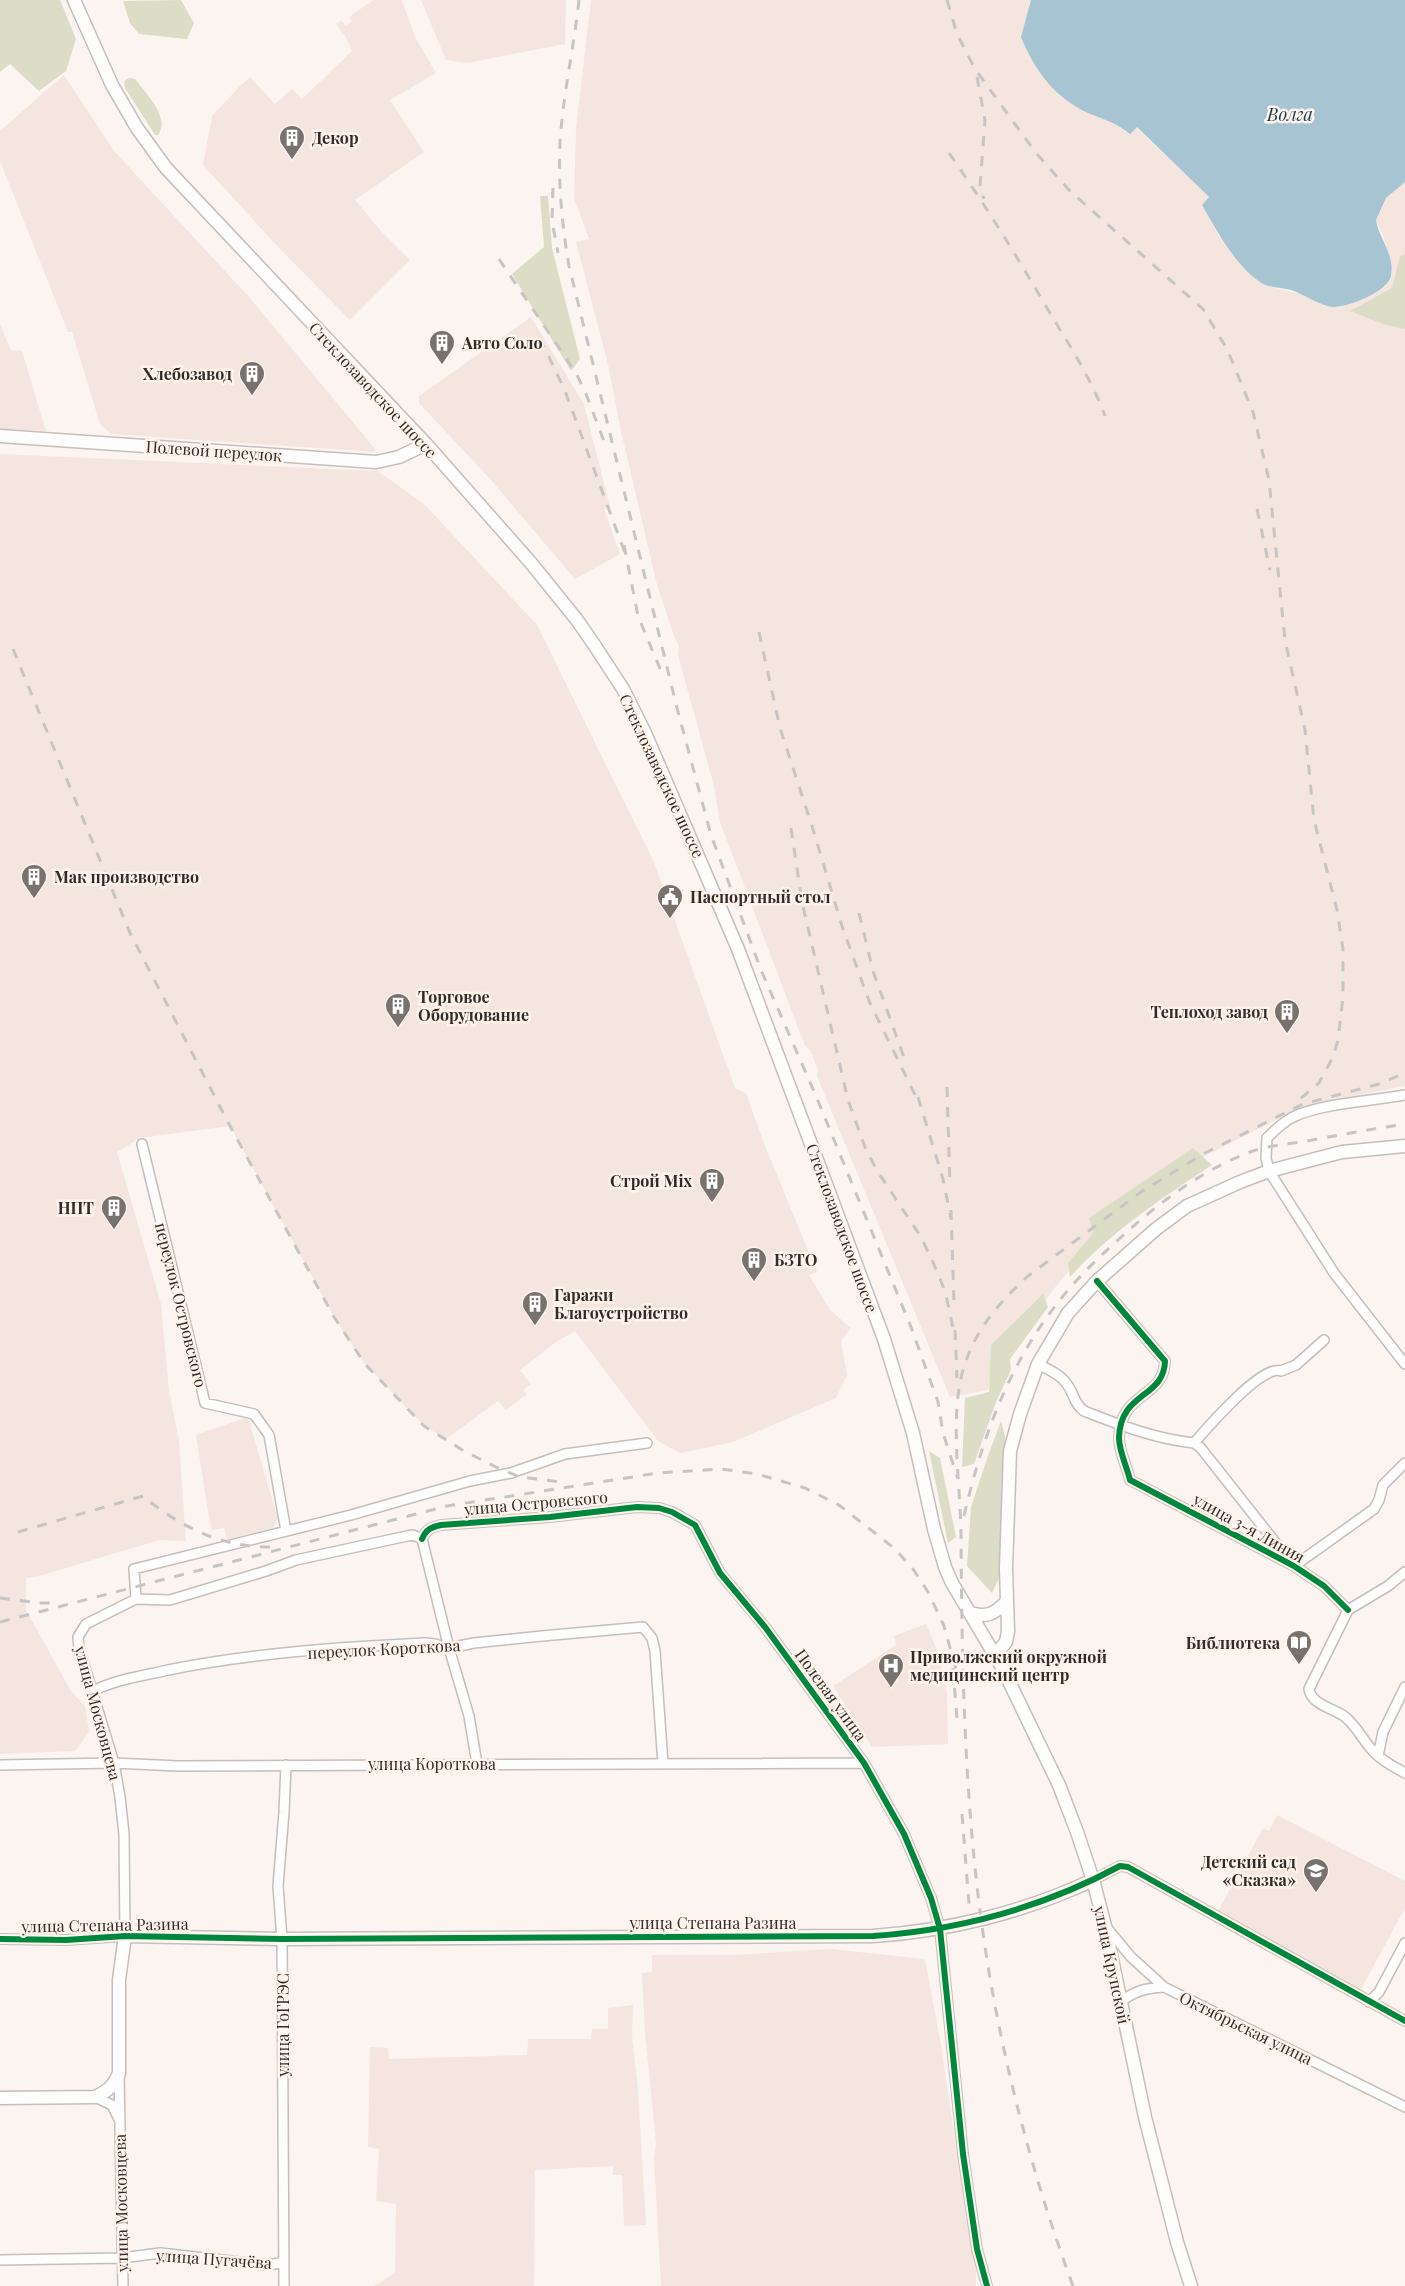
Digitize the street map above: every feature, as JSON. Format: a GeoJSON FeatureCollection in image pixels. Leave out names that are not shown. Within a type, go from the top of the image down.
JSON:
{"type":"FeatureCollection","features":[{"type":"Feature","properties":{"kind":"main road","name":"Стеклозаводское шоссе"},"geometry":{"type":"LineString","coordinates":[[74,0],[120,100],[166,168],[426,444],[531,563],[577,620],[623,689],[645,733],[738,950],[884,1339],[913,1433],[934,1529]]}},
{"type":"Feature","properties":{"kind":"main road","name":"Полевой переулок"},"geometry":{"type":"LineString","coordinates":[[0,436],[376,462],[399,458],[426,444]]}},
{"type":"Feature","properties":{"kind":"main road"},"geometry":{"type":"LineString","coordinates":[[995,1654],[1006,1642],[1009,1626],[1007,1477],[1010,1451],[1017,1422],[1038,1364],[1068,1313],[1097,1281],[1156,1228],[1180,1210],[1269,1171],[1342,1152],[1405,1146]]}},
{"type":"Feature","properties":{"kind":"main road","name":"улица Крупской"},"geometry":{"type":"LineString","coordinates":[[934,1529],[945,1567],[995,1654],[1059,1785],[1093,1880],[1105,1926],[1145,2117],[1177,2242],[1191,2286]]}},
{"type":"Feature","properties":{"kind":"main road"},"geometry":{"type":"LineString","coordinates":[[970,1613],[979,1616],[990,1615],[998,1611],[1007,1601]]}},
{"type":"Feature","properties":{"kind":"main road","name":"улица Степана Разина"},"geometry":{"type":"LineString","coordinates":[[125,1936],[282,1939],[873,1936],[940,1929],[1039,1902],[1066,1893],[1093,1880]]}},
{"type":"Feature","properties":{"kind":"main road","name":"улица Московцева"},"geometry":{"type":"LineString","coordinates":[[119,2073],[119,1980],[125,1936]]}},
{"type":"Feature","properties":{"kind":"main road"},"geometry":{"type":"LineString","coordinates":[[0,2098],[95,2097],[107,2091],[114,2084],[119,2073]]}},
{"type":"Feature","properties":{"kind":"street"},"geometry":{"type":"LineString","coordinates":[[1405,1095],[1315,1110],[1294,1117],[1283,1123],[1267,1138],[1266,1158],[1269,1171],[1334,1274],[1405,1364]]}},
{"type":"Feature","properties":{"kind":"street","name":"переулок Островского"},"geometry":{"type":"LineString","coordinates":[[142,1144],[205,1403],[254,1414],[269,1435],[286,1531]]}},
{"type":"Feature","properties":{"kind":"street"},"geometry":{"type":"LineString","coordinates":[[1097,1281],[1165,1361],[1160,1382],[1126,1409],[1120,1425]]}},
{"type":"Feature","properties":{"kind":"street"},"geometry":{"type":"LineString","coordinates":[[1038,1364],[1064,1379],[1071,1388],[1078,1407],[1145,1434],[1173,1441],[1194,1443],[1220,1412],[1255,1381],[1272,1370],[1281,1371],[1296,1365],[1324,1340]]}},
{"type":"Feature","properties":{"kind":"street","name":"улица 3-я Линия"},"geometry":{"type":"LineString","coordinates":[[1120,1425],[1119,1442],[1130,1480],[1294,1566],[1324,1586],[1348,1610]]}},
{"type":"Feature","properties":{"kind":"street"},"geometry":{"type":"LineString","coordinates":[[477,1764],[469,1716],[449,1648],[422,1539],[413,1535],[407,1536],[296,1560],[170,1600],[136,1599],[134,1569],[351,1515],[470,1481],[511,1473],[565,1454],[646,1443]]}},
{"type":"Feature","properties":{"kind":"street","name":"улица 3-я Линия"},"geometry":{"type":"LineString","coordinates":[[1194,1443],[1200,1447],[1294,1566]]}},
{"type":"Feature","properties":{"kind":"street"},"geometry":{"type":"LineString","coordinates":[[1294,1566],[1374,1509],[1383,1485],[1405,1463]]}},
{"type":"Feature","properties":{"kind":"street","name":"улица Островского"},"geometry":{"type":"LineString","coordinates":[[422,1539],[430,1528],[441,1525],[550,1517],[637,1507],[659,1508]]}},
{"type":"Feature","properties":{"kind":"street","name":"Полевая улица"},"geometry":{"type":"LineString","coordinates":[[659,1508],[695,1525],[720,1573],[765,1627],[864,1763],[904,1834],[931,1898],[940,1929],[966,2177],[977,2249],[987,2286]]}},
{"type":"Feature","properties":{"kind":"street"},"geometry":{"type":"LineString","coordinates":[[1405,1572],[1368,1599],[1348,1610],[1311,1681],[1309,1695],[1313,1700],[1344,1716],[1378,1756],[1405,1773]]}},
{"type":"Feature","properties":{"kind":"street","name":"улица Московцева"},"geometry":{"type":"LineString","coordinates":[[125,1936],[123,1826],[114,1762],[79,1648],[78,1637],[81,1630],[94,1618],[136,1599]]}},
{"type":"Feature","properties":{"kind":"street","name":"переулок Короткова"},"geometry":{"type":"LineString","coordinates":[[93,1691],[116,1681],[189,1666],[256,1657],[425,1643],[449,1648],[474,1643],[644,1627],[652,1638],[655,1651],[663,1764]]}},
{"type":"Feature","properties":{"kind":"street"},"geometry":{"type":"LineString","coordinates":[[1378,1756],[1383,1732],[1405,1687]]}},
{"type":"Feature","properties":{"kind":"street","name":"улица Короткова"},"geometry":{"type":"LineString","coordinates":[[0,1765],[114,1762],[178,1766],[864,1763]]}},
{"type":"Feature","properties":{"kind":"street","name":"улица ГоГРЭС"},"geometry":{"type":"LineString","coordinates":[[284,2286],[282,1939],[278,1886],[285,1812],[286,1765]]}},
{"type":"Feature","properties":{"kind":"street"},"geometry":{"type":"LineString","coordinates":[[1093,1880],[1120,1866],[1128,1867],[1405,2021]]}},
{"type":"Feature","properties":{"kind":"street","name":"Октябрьская улица"},"geometry":{"type":"LineString","coordinates":[[1105,1926],[1148,1974],[1164,1987],[1405,2107]]}},
{"type":"Feature","properties":{"kind":"street","name":"улица Степана Разина"},"geometry":{"type":"LineString","coordinates":[[0,1939],[66,1940],[125,1936]]}},
{"type":"Feature","properties":{"kind":"street"},"geometry":{"type":"LineString","coordinates":[[1369,2002],[1379,1992],[1405,1943]]}},
{"type":"Feature","properties":{"kind":"street"},"geometry":{"type":"LineString","coordinates":[[1120,2002],[1134,1992],[1164,1987]]}},
{"type":"Feature","properties":{"kind":"street","name":"улица Московцева"},"geometry":{"type":"LineString","coordinates":[[119,2073],[123,2286]]}},
{"type":"Feature","properties":{"kind":"street","name":"улица Московцева"},"geometry":{"type":"LineString","coordinates":[[95,2097],[112,2105],[120,2121]]}},
{"type":"Feature","properties":{"kind":"street","name":"улица Пугачёва"},"geometry":{"type":"LineString","coordinates":[[0,2260],[122,2258],[160,2253],[269,2265],[284,2262]]}},
{"type":"Feature","properties":{"kind":"shaded area"},"geometry":{"type":"Polygon","coordinates":[[[373,0],[402,0],[415,37],[436,73],[390,100],[424,152],[355,200],[380,230],[410,260],[350,320],[280,249],[203,165],[212,116],[240,86],[250,77],[275,104],[292,89],[302,99],[352,51],[346,37],[336,24],[341,20],[346,26],[352,21],[349,17],[373,0]]]}},
{"type":"Feature","properties":{"kind":"shaded area"},"geometry":{"type":"Polygon","coordinates":[[[421,0],[566,0],[565,44],[467,63],[446,60],[421,0]]]}},
{"type":"Feature","properties":{"kind":"shaded area"},"geometry":{"type":"Polygon","coordinates":[[[591,0],[1031,0],[1026,47],[1042,75],[1061,97],[1116,123],[1130,133],[1136,127],[1209,197],[1202,205],[1218,235],[1244,266],[1272,287],[1301,294],[1325,305],[1335,307],[1355,301],[1386,286],[1391,279],[1392,272],[1384,238],[1376,220],[1386,198],[1405,182],[1405,1086],[1348,1097],[1288,1114],[1201,1158],[1091,1244],[1053,1290],[1017,1341],[987,1390],[950,1397],[817,1076],[818,1070],[810,1050],[805,1046],[720,822],[714,786],[678,655],[679,646],[656,581],[608,364],[576,242],[589,239],[574,198],[576,128],[591,0]]]}},
{"type":"Feature","properties":{"kind":"shaded area"},"geometry":{"type":"Polygon","coordinates":[[[64,75],[114,151],[249,297],[376,450],[375,452],[111,434],[100,424],[72,332],[68,332],[0,161],[0,131],[64,75]]]}},
{"type":"Feature","properties":{"kind":"shaded area"},"geometry":{"type":"Polygon","coordinates":[[[531,317],[584,404],[610,507],[604,509],[620,554],[575,579],[491,480],[419,403],[419,396],[531,317]]]}},
{"type":"Feature","properties":{"kind":"shaded area"},"geometry":{"type":"Polygon","coordinates":[[[0,324],[11,350],[22,351],[46,431],[0,429],[0,324]]]}},
{"type":"Feature","properties":{"kind":"shaded area"},"geometry":{"type":"Polygon","coordinates":[[[0,454],[378,471],[425,505],[537,625],[654,862],[735,1088],[746,1093],[765,1146],[817,1272],[809,1275],[830,1310],[851,1328],[841,1341],[847,1375],[836,1398],[733,1442],[680,1453],[658,1441],[575,1331],[556,1342],[520,1370],[531,1384],[523,1390],[527,1394],[506,1410],[498,1401],[446,1439],[424,1426],[365,1364],[334,1317],[230,1126],[140,1138],[117,1152],[161,1304],[169,1391],[179,1441],[186,1541],[159,1540],[26,1578],[26,1610],[71,1691],[85,1706],[89,1732],[75,1751],[0,1754],[0,454]]]}},
{"type":"Feature","properties":{"kind":"shaded area"},"geometry":{"type":"Polygon","coordinates":[[[248,1417],[278,1519],[273,1528],[227,1539],[224,1528],[211,1530],[196,1435],[248,1417]]]}},
{"type":"Feature","properties":{"kind":"shaded area","name":"Приволжский окружной медицинский центр"},"geometry":{"type":"Polygon","coordinates":[[[926,1624],[936,1648],[947,1693],[948,1744],[872,1747],[833,1686],[896,1645],[894,1636],[926,1624]]]}},
{"type":"Feature","properties":{"kind":"shaded area","name":"Детский сад «Сказка»"},"geometry":{"type":"Polygon","coordinates":[[[1277,1815],[1405,1881],[1405,1908],[1360,1991],[1217,1913],[1263,1828],[1269,1831],[1277,1815]]]}},
{"type":"Feature","properties":{"kind":"shaded area"},"geometry":{"type":"Polygon","coordinates":[[[831,1949],[925,1959],[976,2267],[976,2286],[661,2286],[654,2159],[656,2143],[645,2033],[642,1973],[652,1972],[652,1955],[735,1955],[831,1949]]]}},
{"type":"Feature","properties":{"kind":"shaded area"},"geometry":{"type":"Polygon","coordinates":[[[633,2005],[632,2035],[638,2090],[646,2225],[624,2226],[622,2175],[613,2175],[613,2166],[535,2170],[534,2286],[374,2286],[395,2273],[396,2204],[376,2201],[379,2149],[368,2147],[370,2047],[388,2048],[389,2059],[527,2055],[528,2039],[591,2039],[592,2029],[608,2029],[608,2008],[633,2005]]]}},
{"type":"Feature","properties":{"kind":"green space"},"geometry":{"type":"Polygon","coordinates":[[[0,0],[60,0],[76,39],[66,71],[39,91],[10,64],[0,72],[0,0]]]}},
{"type":"Feature","properties":{"kind":"green space"},"geometry":{"type":"Polygon","coordinates":[[[181,0],[194,23],[187,39],[139,34],[130,23],[123,1],[181,0]]]}},
{"type":"Feature","properties":{"kind":"green space"},"geometry":{"type":"Polygon","coordinates":[[[129,78],[135,79],[159,113],[161,128],[158,135],[155,135],[125,88],[124,81],[129,78]]]}},
{"type":"Feature","properties":{"kind":"green space"},"geometry":{"type":"Polygon","coordinates":[[[540,196],[548,196],[552,248],[580,359],[571,371],[512,274],[544,247],[540,196]]]}},
{"type":"Feature","properties":{"kind":"green space"},"geometry":{"type":"Polygon","coordinates":[[[1405,254],[1405,329],[1386,325],[1350,311],[1392,288],[1400,256],[1405,254]]]}},
{"type":"Feature","properties":{"kind":"green space"},"geometry":{"type":"Polygon","coordinates":[[[1193,1148],[1212,1165],[1120,1230],[1070,1277],[1068,1263],[1093,1233],[1089,1218],[1193,1148]]]}},
{"type":"Feature","properties":{"kind":"green space"},"geometry":{"type":"Polygon","coordinates":[[[1043,1294],[1048,1307],[1010,1359],[1011,1370],[996,1402],[974,1464],[962,1467],[965,1398],[989,1392],[991,1345],[1043,1294]]]}},
{"type":"Feature","properties":{"kind":"green space"},"geometry":{"type":"Polygon","coordinates":[[[1001,1421],[1007,1444],[1004,1457],[999,1578],[992,1593],[967,1566],[971,1507],[1001,1421]]]}},
{"type":"Feature","properties":{"kind":"green space"},"geometry":{"type":"Polygon","coordinates":[[[929,1451],[940,1458],[956,1537],[948,1543],[929,1451]]]}},
{"type":"Feature","properties":{"kind":"water","name":"Волга"},"geometry":{"type":"Polygon","coordinates":[[[1031,0],[1405,0],[1405,182],[1386,198],[1376,220],[1391,261],[1391,276],[1388,282],[1367,298],[1333,307],[1291,290],[1267,285],[1251,275],[1227,247],[1202,205],[1209,197],[1137,127],[1130,134],[1115,124],[1076,107],[1056,91],[1039,72],[1021,37],[1031,0]]]}},
{"type":"Feature","properties":{"kind":"railway"},"geometry":{"type":"LineString","coordinates":[[579,0],[560,142],[560,189],[564,235],[569,266],[677,708],[711,835],[761,970],[816,1096],[911,1327],[938,1402],[943,1433],[958,1479]]}},
{"type":"Feature","properties":{"kind":"railway"},"geometry":{"type":"LineString","coordinates":[[947,0],[957,34],[975,69],[1036,153],[1070,191],[1203,309],[1227,349],[1253,412],[1269,480],[1285,640],[1305,730],[1314,820],[1337,910],[1343,949],[1343,997],[1338,1040],[1333,1057],[1319,1083],[1294,1104]]}},
{"type":"Feature","properties":{"kind":"railway"},"geometry":{"type":"LineString","coordinates":[[977,77],[985,120],[980,186],[984,199]]}},
{"type":"Feature","properties":{"kind":"railway"},"geometry":{"type":"LineString","coordinates":[[949,153],[999,229],[1071,348],[1105,416]]}},
{"type":"Feature","properties":{"kind":"railway"},"geometry":{"type":"LineString","coordinates":[[553,188],[552,221],[558,253]]}},
{"type":"Feature","properties":{"kind":"railway"},"geometry":{"type":"LineString","coordinates":[[499,259],[576,373],[607,449]]}},
{"type":"Feature","properties":{"kind":"railway"},"geometry":{"type":"LineString","coordinates":[[540,338],[565,391],[625,553]]}},
{"type":"Feature","properties":{"kind":"railway"},"geometry":{"type":"LineString","coordinates":[[1257,509],[1270,570]]}},
{"type":"Feature","properties":{"kind":"railway"},"geometry":{"type":"LineString","coordinates":[[624,545],[638,616],[661,671]]}},
{"type":"Feature","properties":{"kind":"railway"},"geometry":{"type":"LineString","coordinates":[[759,632],[780,728],[842,926],[869,1001],[920,1105]]}},
{"type":"Feature","properties":{"kind":"railway"},"geometry":{"type":"LineString","coordinates":[[13,649],[130,933],[230,1126],[334,1317],[365,1364],[424,1426],[464,1451],[520,1477],[562,1482]]}},
{"type":"Feature","properties":{"kind":"railway"},"geometry":{"type":"LineString","coordinates":[[791,828],[802,902],[848,1100],[866,1150],[921,1237],[932,1260],[945,1291],[955,1337]]}},
{"type":"Feature","properties":{"kind":"railway"},"geometry":{"type":"LineString","coordinates":[[859,913],[873,971],[906,1063]]}},
{"type":"Feature","properties":{"kind":"railway"},"geometry":{"type":"LineString","coordinates":[[1073,2286],[1046,2208],[1013,2088],[995,2007],[980,1913],[966,1752],[956,1426],[960,1383],[965,1364],[976,1338],[990,1316],[1028,1276],[1141,1192],[1205,1153],[1303,1104],[1379,1084],[1405,1073]]}},
{"type":"Feature","properties":{"kind":"railway"},"geometry":{"type":"LineString","coordinates":[[947,1087],[950,1186]]}},
{"type":"Feature","properties":{"kind":"railway"},"geometry":{"type":"LineString","coordinates":[[918,1097],[943,1179],[951,1219]]}},
{"type":"Feature","properties":{"kind":"railway"},"geometry":{"type":"LineString","coordinates":[[964,1516],[991,1425],[1016,1367],[1032,1339],[1077,1280],[1128,1231],[1187,1185],[1219,1166],[1253,1151],[1405,1124]]}},
{"type":"Feature","properties":{"kind":"railway"},"geometry":{"type":"LineString","coordinates":[[951,1210],[954,1303]]}},
{"type":"Feature","properties":{"kind":"railway"},"geometry":{"type":"LineString","coordinates":[[955,1330],[957,1378]]}},
{"type":"Feature","properties":{"kind":"railway"},"geometry":{"type":"LineString","coordinates":[[0,1622],[447,1506],[658,1473],[721,1469],[757,1474],[805,1488],[839,1505],[894,1548],[913,1569],[928,1592],[944,1626],[958,1676]]}},
{"type":"Feature","properties":{"kind":"railway"},"geometry":{"type":"LineString","coordinates":[[18,1532],[143,1496],[172,1517],[203,1534],[236,1544],[272,1547]]}},
{"type":"Feature","properties":{"kind":"railway"},"geometry":{"type":"LineString","coordinates":[[0,1598],[55,1603]]}},
{"type":"Feature","properties":{"kind":"railway"},"geometry":{"type":"LineString","coordinates":[[953,1668],[957,1719]]}},
{"type":"Feature","properties":{"kind":"railway"},"geometry":{"type":"LineString","coordinates":[[962,1814],[969,1904]]}},
{"type":"Feature","properties":{"kind":"cycle path"},"geometry":{"type":"LineString","coordinates":[[1097,1281],[1165,1361],[1163,1373],[1158,1382],[1126,1411],[1121,1423],[1119,1443],[1130,1480],[1294,1566],[1324,1586],[1348,1610]]}},
{"type":"Feature","properties":{"kind":"cycle path"},"geometry":{"type":"LineString","coordinates":[[422,1539],[430,1529],[441,1525],[550,1517],[637,1507],[659,1508],[672,1512],[695,1525],[720,1573],[765,1627],[864,1763],[904,1834],[931,1898],[940,1929],[963,2154],[977,2249],[987,2286]]}},
{"type":"Feature","properties":{"kind":"cycle path"},"geometry":{"type":"LineString","coordinates":[[0,1939],[66,1940],[125,1936],[282,1939],[873,1936],[937,1928],[1000,1914],[1031,1905],[1091,1881],[1120,1866],[1128,1867],[1405,2021]]}},
{"type":"Feature","properties":{"kind":"place","name":"Декор"},"geometry":{"type":"Point","coordinates":[292,161]}},
{"type":"Feature","properties":{"kind":"place","name":"Авто Соло"},"geometry":{"type":"Point","coordinates":[442,366]}},
{"type":"Feature","properties":{"kind":"place","name":"Хлебозавод"},"geometry":{"type":"Point","coordinates":[252,397]}},
{"type":"Feature","properties":{"kind":"place","name":"Мак производство"},"geometry":{"type":"Point","coordinates":[34,900]}},
{"type":"Feature","properties":{"kind":"place","name":"Паспортный стол"},"geometry":{"type":"Point","coordinates":[670,920]}},
{"type":"Feature","properties":{"kind":"place","name":"Торговое Оборудование"},"geometry":{"type":"Point","coordinates":[398,1029]}},
{"type":"Feature","properties":{"kind":"place","name":"Теплоход завод"},"geometry":{"type":"Point","coordinates":[1287,1035]}},
{"type":"Feature","properties":{"kind":"place","name":"Строй Mix"},"geometry":{"type":"Point","coordinates":[712,1204]}},
{"type":"Feature","properties":{"kind":"place","name":"НПТ"},"geometry":{"type":"Point","coordinates":[114,1231]}},
{"type":"Feature","properties":{"kind":"place","name":"БЗТО"},"geometry":{"type":"Point","coordinates":[754,1283]}},
{"type":"Feature","properties":{"kind":"place","name":"Гаражи Благоустройство"},"geometry":{"type":"Point","coordinates":[535,1327]}},
{"type":"Feature","properties":{"kind":"place","name":"Библиотека"},"geometry":{"type":"Point","coordinates":[1299,1666]}},
{"type":"Feature","properties":{"kind":"place","name":"Приволжский окружной медицинский центр"},"geometry":{"type":"Point","coordinates":[891,1689]}},
{"type":"Feature","properties":{"kind":"place","name":"Детский сад «Сказка»"},"geometry":{"type":"Point","coordinates":[1316,1894]}}]}
